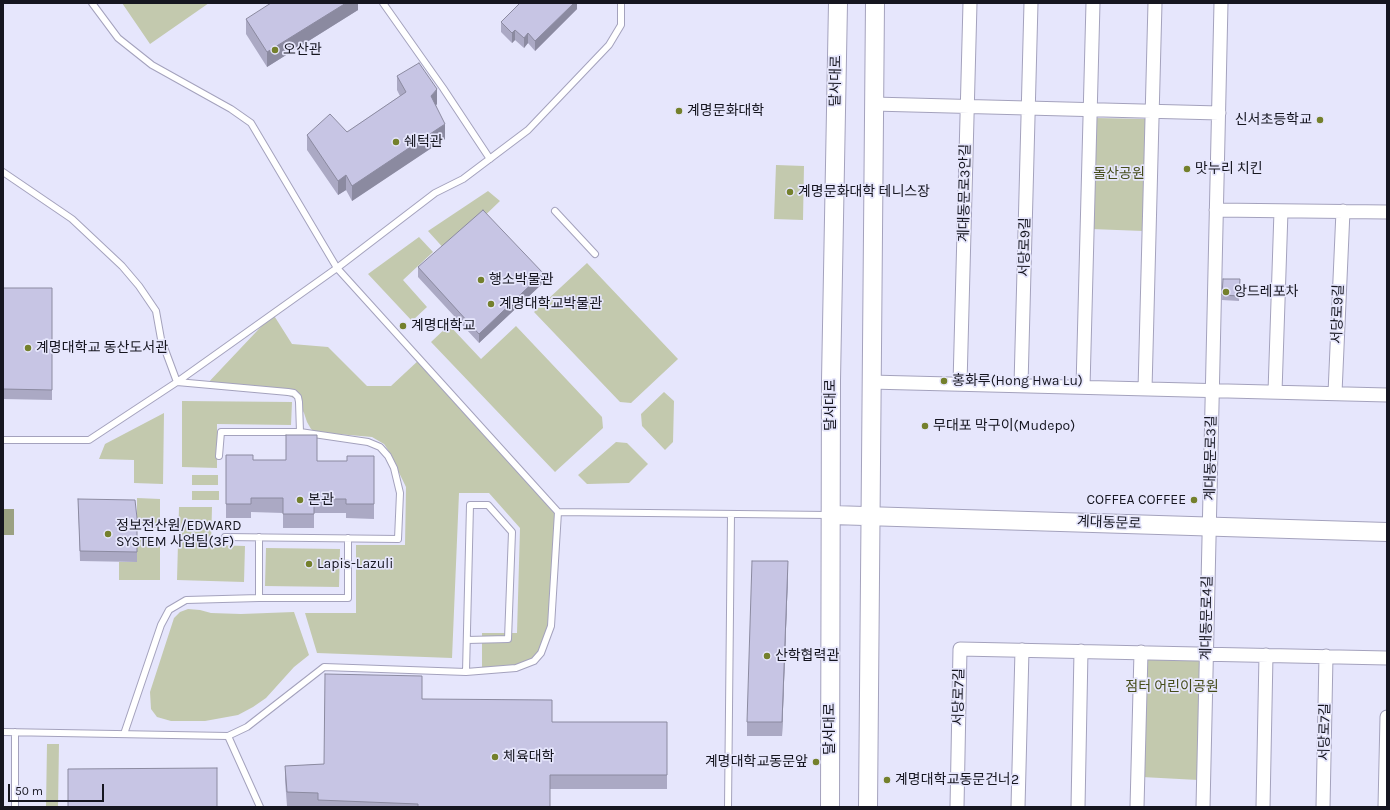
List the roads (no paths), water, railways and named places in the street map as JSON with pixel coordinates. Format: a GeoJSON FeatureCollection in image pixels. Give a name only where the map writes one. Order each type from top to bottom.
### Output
{"type":"FeatureCollection","features":[{"type":"Feature","properties":{"kind":"main road","name":"달서대로"},"geometry":{"type":"LineString","coordinates":[[830,807],[832,515],[831,380],[838,3]]}},
{"type":"Feature","properties":{"kind":"main road"},"geometry":{"type":"LineString","coordinates":[[868,807],[870,382],[875,3]]}},
{"type":"Feature","properties":{"kind":"main road","name":"계대동문로"},"geometry":{"type":"LineString","coordinates":[[832,515],[1387,532]]}},
{"type":"Feature","properties":{"kind":"street","name":"계대동문로3안길"},"geometry":{"type":"LineString","coordinates":[[960,384],[970,3]]}},
{"type":"Feature","properties":{"kind":"street"},"geometry":{"type":"LineString","coordinates":[[1029,108],[1031,3]]}},
{"type":"Feature","properties":{"kind":"street"},"geometry":{"type":"LineString","coordinates":[[1083,387],[1093,3]]}},
{"type":"Feature","properties":{"kind":"street"},"geometry":{"type":"LineString","coordinates":[[1145,389],[1155,3]]}},
{"type":"Feature","properties":{"kind":"street","name":"계대동문로3길"},"geometry":{"type":"LineString","coordinates":[[1209,526],[1221,3]]}},
{"type":"Feature","properties":{"kind":"street"},"geometry":{"type":"LineString","coordinates":[[873,104],[1219,113]]}},
{"type":"Feature","properties":{"kind":"street","name":"서당로9길"},"geometry":{"type":"LineString","coordinates":[[1021,385],[1029,108]]}},
{"type":"Feature","properties":{"kind":"street"},"geometry":{"type":"LineString","coordinates":[[1216,210],[1387,212]]}},
{"type":"Feature","properties":{"kind":"street"},"geometry":{"type":"LineString","coordinates":[[1274,392],[1281,211]]}},
{"type":"Feature","properties":{"kind":"street","name":"서당로9길"},"geometry":{"type":"LineString","coordinates":[[1335,393],[1342,211]]}},
{"type":"Feature","properties":{"kind":"street"},"geometry":{"type":"LineString","coordinates":[[870,382],[1387,395]]}},
{"type":"Feature","properties":{"kind":"street","name":"계대동문로4길"},"geometry":{"type":"LineString","coordinates":[[1203,807],[1209,526]]}},
{"type":"Feature","properties":{"kind":"street","name":"서당로7길"},"geometry":{"type":"LineString","coordinates":[[957,807],[960,649],[1387,658]]}},
{"type":"Feature","properties":{"kind":"street"},"geometry":{"type":"LineString","coordinates":[[1018,807],[1022,650]]}},
{"type":"Feature","properties":{"kind":"street"},"geometry":{"type":"LineString","coordinates":[[1078,807],[1081,651]]}},
{"type":"Feature","properties":{"kind":"street"},"geometry":{"type":"LineString","coordinates":[[1137,807],[1141,652]]}},
{"type":"Feature","properties":{"kind":"street"},"geometry":{"type":"LineString","coordinates":[[1263,807],[1266,655]]}},
{"type":"Feature","properties":{"kind":"street","name":"서당로7길"},"geometry":{"type":"LineString","coordinates":[[1323,807],[1326,656]]}},
{"type":"Feature","properties":{"kind":"street"},"geometry":{"type":"LineString","coordinates":[[1385,807],[1387,717]]}},
{"type":"Feature","properties":{"kind":"lane"},"geometry":{"type":"LineString","coordinates":[[3,732],[228,736],[247,727],[324,668],[466,672],[516,668],[534,661],[541,653],[551,626],[558,512],[337,268],[251,123],[231,109],[152,64],[118,38],[92,3]]}},
{"type":"Feature","properties":{"kind":"lane"},"geometry":{"type":"LineString","coordinates":[[383,3],[443,88],[490,159]]}},
{"type":"Feature","properties":{"kind":"lane"},"geometry":{"type":"LineString","coordinates":[[3,440],[89,440],[177,382],[337,268],[435,193],[464,179],[528,130],[609,45],[621,25],[621,3]]}},
{"type":"Feature","properties":{"kind":"lane"},"geometry":{"type":"LineString","coordinates":[[3,172],[72,219],[122,266],[139,286],[156,311],[161,339],[177,382]]}},
{"type":"Feature","properties":{"kind":"lane"},"geometry":{"type":"LineString","coordinates":[[555,211],[595,254]]}},
{"type":"Feature","properties":{"kind":"lane"},"geometry":{"type":"LineString","coordinates":[[177,382],[294,393],[298,397],[299,402],[300,432]]}},
{"type":"Feature","properties":{"kind":"lane"},"geometry":{"type":"LineString","coordinates":[[219,456],[221,432],[300,432],[368,442],[380,447],[388,456],[394,468],[400,493],[398,539],[225,537]]}},
{"type":"Feature","properties":{"kind":"lane"},"geometry":{"type":"LineString","coordinates":[[466,672],[470,505],[488,505],[512,532],[508,639],[467,640]]}},
{"type":"Feature","properties":{"kind":"lane"},"geometry":{"type":"LineString","coordinates":[[558,512],[832,515]]}},
{"type":"Feature","properties":{"kind":"lane"},"geometry":{"type":"LineString","coordinates":[[728,807],[731,514]]}},
{"type":"Feature","properties":{"kind":"lane"},"geometry":{"type":"LineString","coordinates":[[259,537],[259,598]]}},
{"type":"Feature","properties":{"kind":"lane"},"geometry":{"type":"LineString","coordinates":[[124,734],[161,625],[170,610],[186,600],[348,598],[348,538]]}},
{"type":"Feature","properties":{"kind":"lane"},"geometry":{"type":"LineString","coordinates":[[15,732],[15,807]]}},
{"type":"Feature","properties":{"kind":"lane"},"geometry":{"type":"LineString","coordinates":[[228,736],[260,807]]}},
{"type":"Feature","properties":{"kind":"place","name":"오산관"},"geometry":{"type":"Point","coordinates":[275,50]}},
{"type":"Feature","properties":{"kind":"place","name":"계명문화대학"},"geometry":{"type":"Point","coordinates":[679,111]}},
{"type":"Feature","properties":{"kind":"place","name":"신서초등학교"},"geometry":{"type":"Point","coordinates":[1320,120]}},
{"type":"Feature","properties":{"kind":"place","name":"쉐턱관"},"geometry":{"type":"Point","coordinates":[396,142]}},
{"type":"Feature","properties":{"kind":"place","name":"맛누리 치킨"},"geometry":{"type":"Point","coordinates":[1187,169]}},
{"type":"Feature","properties":{"kind":"place","name":"계명문화대학 테니스장"},"geometry":{"type":"Point","coordinates":[790,192]}},
{"type":"Feature","properties":{"kind":"place","name":"행소박물관"},"geometry":{"type":"Point","coordinates":[481,280]}},
{"type":"Feature","properties":{"kind":"place","name":"앙드레포차"},"geometry":{"type":"Point","coordinates":[1226,292]}},
{"type":"Feature","properties":{"kind":"place","name":"계명대학교박물관"},"geometry":{"type":"Point","coordinates":[491,304]}},
{"type":"Feature","properties":{"kind":"place","name":"계명대학교"},"geometry":{"type":"Point","coordinates":[403,326]}},
{"type":"Feature","properties":{"kind":"place","name":"계명대학교 동산도서관"},"geometry":{"type":"Point","coordinates":[28,348]}},
{"type":"Feature","properties":{"kind":"place","name":"홍화루(Hong Hwa Lu)"},"geometry":{"type":"Point","coordinates":[944,381]}},
{"type":"Feature","properties":{"kind":"place","name":"무대포 막구이(Mudepo)"},"geometry":{"type":"Point","coordinates":[925,426]}},
{"type":"Feature","properties":{"kind":"place","name":"본관"},"geometry":{"type":"Point","coordinates":[300,500]}},
{"type":"Feature","properties":{"kind":"place","name":"COFFEA COFFEE"},"geometry":{"type":"Point","coordinates":[1194,500]}},
{"type":"Feature","properties":{"kind":"place","name":"정보전산원/EDWARD SYSTEM 사업팀(3F)"},"geometry":{"type":"Point","coordinates":[108,534]}},
{"type":"Feature","properties":{"kind":"place","name":"Lapis-Lazuli"},"geometry":{"type":"Point","coordinates":[309,564]}},
{"type":"Feature","properties":{"kind":"place","name":"산학협력관"},"geometry":{"type":"Point","coordinates":[767,656]}},
{"type":"Feature","properties":{"kind":"place","name":"체육대학"},"geometry":{"type":"Point","coordinates":[495,757]}},
{"type":"Feature","properties":{"kind":"place","name":"계명대학교동문앞"},"geometry":{"type":"Point","coordinates":[816,762]}},
{"type":"Feature","properties":{"kind":"place","name":"계명대학교동문건너2"},"geometry":{"type":"Point","coordinates":[887,780]}},
{"type":"Feature","properties":{"kind":"park label","name":"돌산공원"},"geometry":{"type":"Point","coordinates":[1119,174]}},
{"type":"Feature","properties":{"kind":"park label","name":"점터 어린이공원"},"geometry":{"type":"Point","coordinates":[1172,687]}}]}
